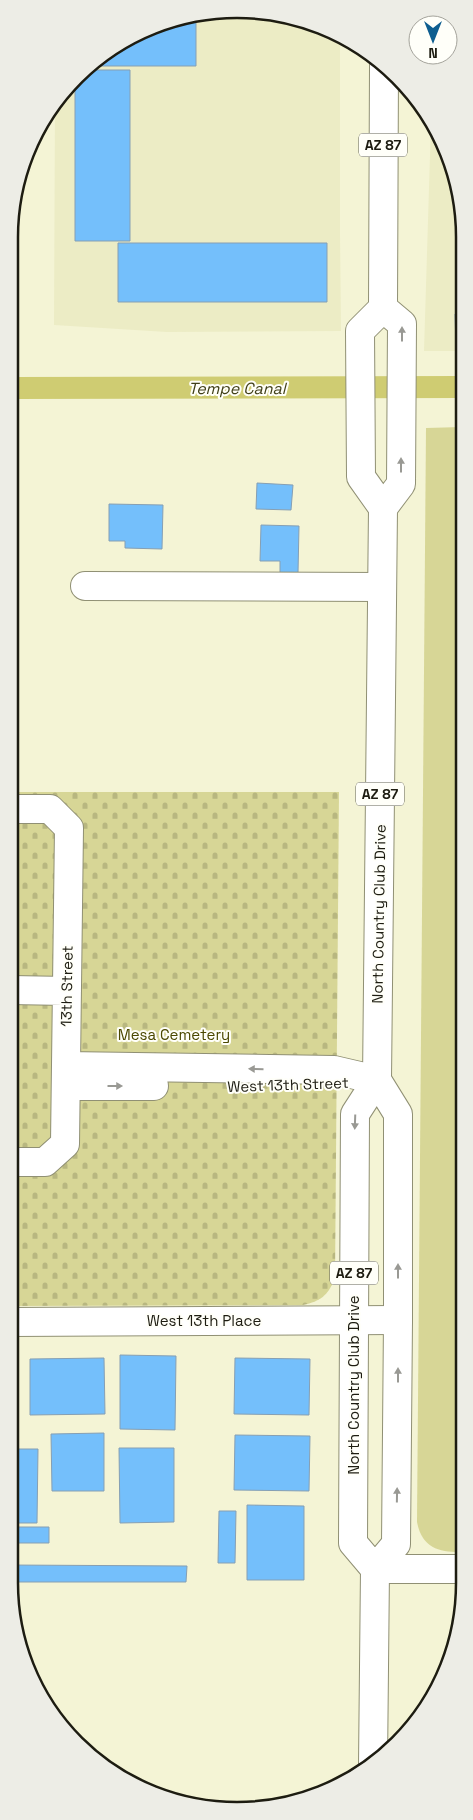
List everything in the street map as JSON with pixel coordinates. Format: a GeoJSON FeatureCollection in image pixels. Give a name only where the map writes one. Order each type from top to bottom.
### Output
{"type":"FeatureCollection","features":[{"type":"Feature","properties":{"kind":"main road","name":"AZ 87"},"geometry":{"type":"LineString","coordinates":[[383,308],[384,75]]}},
{"type":"Feature","properties":{"kind":"main road"},"geometry":{"type":"LineString","coordinates":[[383,308],[402,324],[402,369],[401,484],[383,508],[361,477],[360,331],[383,308]]}},
{"type":"Feature","properties":{"kind":"main road","name":"North Country Club Drive"},"geometry":{"type":"LineString","coordinates":[[375,1569],[353,1543],[355,1114],[377,1080],[383,508]]}},
{"type":"Feature","properties":{"kind":"main road"},"geometry":{"type":"LineString","coordinates":[[85,586],[382,587]]}},
{"type":"Feature","properties":{"kind":"main road","name":"13th Street"},"geometry":{"type":"LineString","coordinates":[[18,809],[50,809],[70,828],[65,1144],[45,1162],[18,1162]]}},
{"type":"Feature","properties":{"kind":"main road"},"geometry":{"type":"LineString","coordinates":[[18,990],[67,991]]}},
{"type":"Feature","properties":{"kind":"main road","name":"West 13th Street"},"geometry":{"type":"LineString","coordinates":[[66,1076],[305,1087],[377,1080]]}},
{"type":"Feature","properties":{"kind":"main road","name":"AZ 87"},"geometry":{"type":"LineString","coordinates":[[375,1569],[396,1544],[398,1320],[398,1114],[377,1080]]}},
{"type":"Feature","properties":{"kind":"main road","name":"West 13th Place"},"geometry":{"type":"LineString","coordinates":[[18,1322],[398,1320]]}},
{"type":"Feature","properties":{"kind":"main road"},"geometry":{"type":"LineString","coordinates":[[373,1754],[375,1569],[456,1569]]}},
{"type":"Feature","properties":{"kind":"shaded area"},"geometry":{"type":"Polygon","coordinates":[[[208,19],[265,19],[307,29],[340,44],[341,331],[167,332],[54,325],[55,114],[72,92],[92,72],[115,54],[153,34],[180,25],[208,19]]]}},
{"type":"Feature","properties":{"kind":"shaded area"},"geometry":{"type":"Polygon","coordinates":[[[431,136],[444,166],[454,208],[456,236],[456,351],[424,351],[431,136]]]}},
{"type":"Feature","properties":{"kind":"green space"},"geometry":{"type":"Polygon","coordinates":[[[456,427],[456,1552],[444,1551],[432,1546],[423,1537],[417,1522],[426,428],[456,427]]]}},
{"type":"Feature","properties":{"kind":"green space","name":"Mesa Cemetery"},"geometry":{"type":"Polygon","coordinates":[[[18,792],[339,792],[335,1279],[323,1297],[303,1305],[18,1306],[18,792]]]}},
{"type":"Feature","properties":{"kind":"building"},"geometry":{"type":"Polygon","coordinates":[[[196,22],[196,66],[99,66],[115,54],[153,34],[196,22]]]}},
{"type":"Feature","properties":{"kind":"building"},"geometry":{"type":"Polygon","coordinates":[[[94,70],[130,70],[130,241],[75,241],[75,89],[94,70]]]}},
{"type":"Feature","properties":{"kind":"building"},"geometry":{"type":"Polygon","coordinates":[[[118,243],[327,243],[327,302],[118,302],[118,243]]]}},
{"type":"Feature","properties":{"kind":"building"},"geometry":{"type":"Polygon","coordinates":[[[455,314],[456,314],[456,346],[455,314]]]}},
{"type":"Feature","properties":{"kind":"building"},"geometry":{"type":"Polygon","coordinates":[[[257,483],[293,485],[291,510],[256,509],[257,483]]]}},
{"type":"Feature","properties":{"kind":"building"},"geometry":{"type":"Polygon","coordinates":[[[109,504],[163,505],[162,549],[125,548],[125,541],[109,541],[109,504]]]}},
{"type":"Feature","properties":{"kind":"building"},"geometry":{"type":"Polygon","coordinates":[[[261,525],[299,526],[298,573],[280,573],[280,561],[260,561],[261,525]]]}},
{"type":"Feature","properties":{"kind":"building"},"geometry":{"type":"Polygon","coordinates":[[[120,1355],[176,1356],[175,1430],[120,1429],[120,1355]]]}},
{"type":"Feature","properties":{"kind":"building"},"geometry":{"type":"Polygon","coordinates":[[[104,1358],[105,1414],[30,1415],[30,1359],[104,1358]]]}},
{"type":"Feature","properties":{"kind":"building"},"geometry":{"type":"Polygon","coordinates":[[[235,1358],[310,1359],[309,1415],[234,1414],[235,1358]]]}},
{"type":"Feature","properties":{"kind":"building"},"geometry":{"type":"Polygon","coordinates":[[[104,1433],[104,1491],[52,1491],[51,1434],[104,1433]]]}},
{"type":"Feature","properties":{"kind":"building"},"geometry":{"type":"Polygon","coordinates":[[[235,1435],[310,1436],[309,1491],[234,1490],[235,1435]]]}},
{"type":"Feature","properties":{"kind":"building"},"geometry":{"type":"Polygon","coordinates":[[[119,1448],[174,1448],[174,1522],[120,1523],[119,1448]]]}},
{"type":"Feature","properties":{"kind":"building"},"geometry":{"type":"Polygon","coordinates":[[[18,1449],[38,1449],[37,1523],[18,1523],[18,1449]]]}},
{"type":"Feature","properties":{"kind":"building"},"geometry":{"type":"Polygon","coordinates":[[[247,1505],[304,1506],[304,1580],[247,1580],[247,1505]]]}},
{"type":"Feature","properties":{"kind":"building"},"geometry":{"type":"Polygon","coordinates":[[[219,1511],[236,1511],[235,1563],[218,1563],[219,1511]]]}},
{"type":"Feature","properties":{"kind":"building"},"geometry":{"type":"Polygon","coordinates":[[[18,1527],[49,1527],[49,1543],[18,1543],[18,1527]]]}},
{"type":"Feature","properties":{"kind":"building"},"geometry":{"type":"Polygon","coordinates":[[[18,1565],[187,1566],[186,1582],[18,1582],[18,1565]]]}},
{"type":"Feature","properties":{"kind":"waterway","name":"Tempe Canal"},"geometry":{"type":"LineString","coordinates":[[18,388],[456,387]]}}]}
